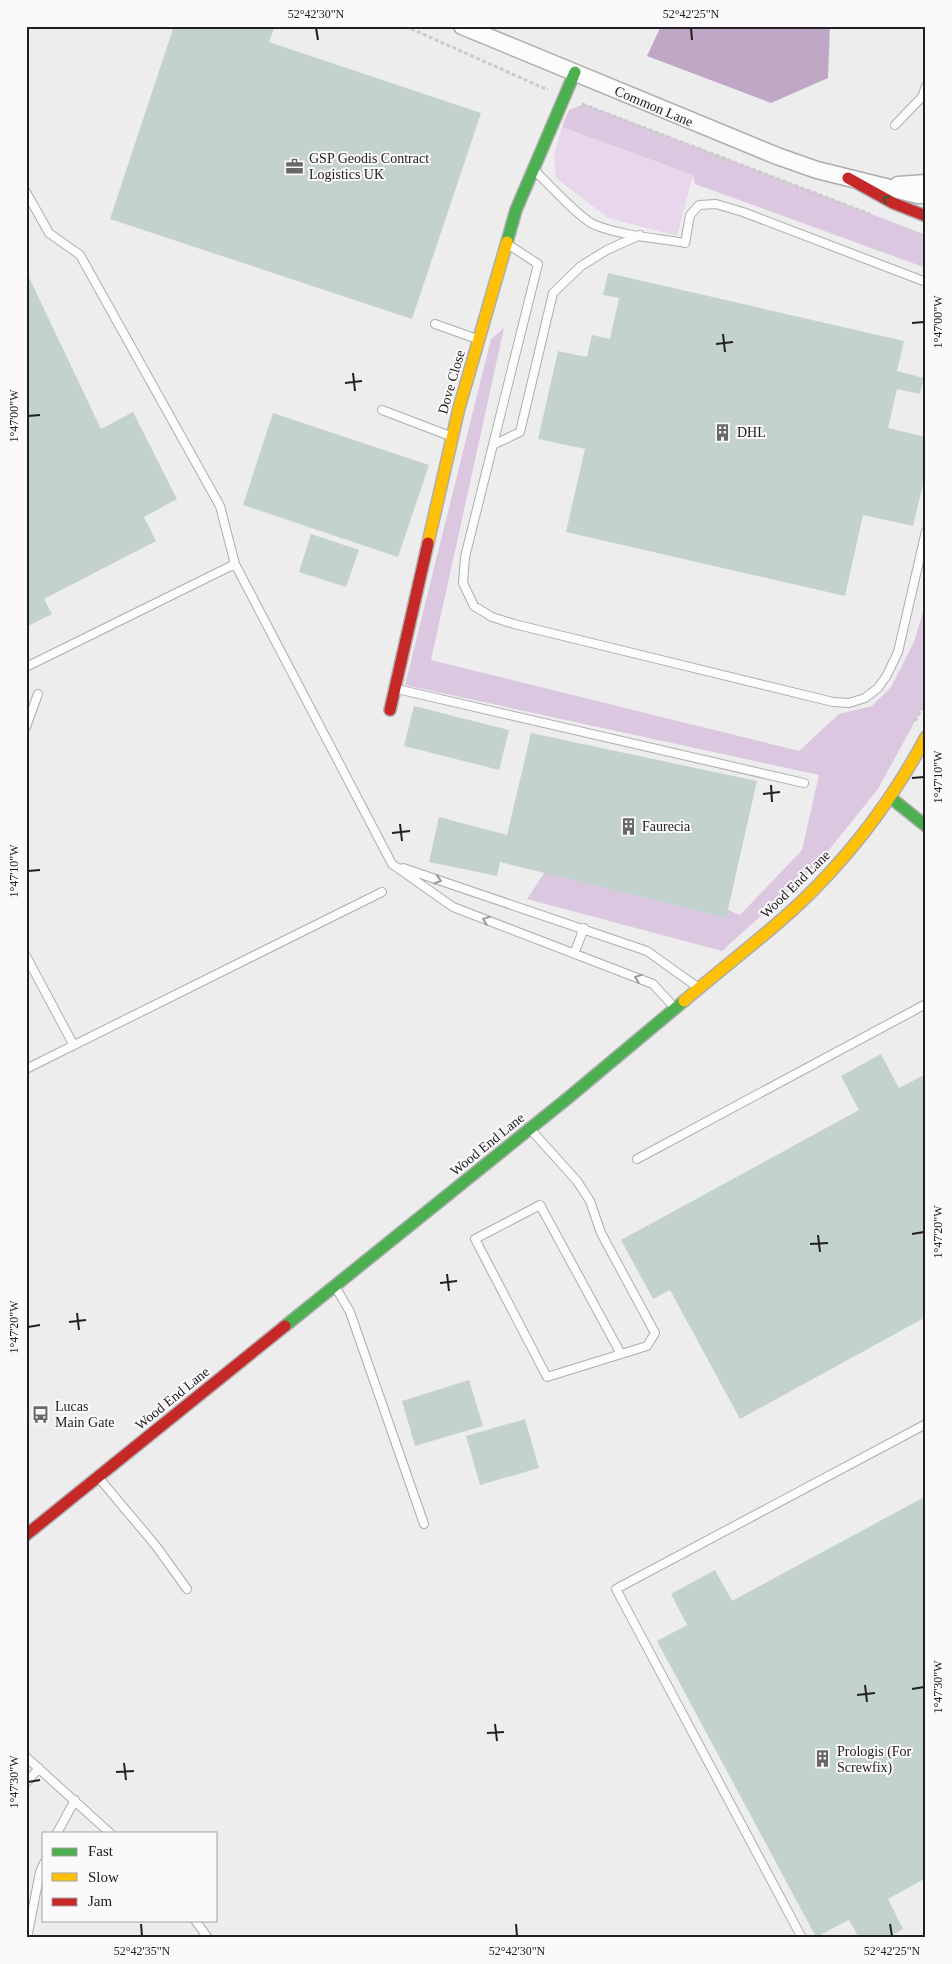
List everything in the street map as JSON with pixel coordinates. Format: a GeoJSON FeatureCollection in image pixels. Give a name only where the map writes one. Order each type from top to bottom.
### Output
{"type":"FeatureCollection","features":[{"type":"Feature","properties":{"kind":"street","name":"Common Lane"},"geometry":{"type":"LineString","coordinates":[[462,26],[768,153],[817,170],[888,186],[904,192],[926,195]]}},
{"type":"Feature","properties":{"kind":"street","name":"Dove Close"},"geometry":{"type":"LineString","coordinates":[[390,710],[452,437],[478,340],[516,210],[575,72]]}},
{"type":"Feature","properties":{"kind":"street","name":"Common Lane"},"geometry":{"type":"LineString","coordinates":[[848,178],[893,203],[926,216]]}},
{"type":"Feature","properties":{"kind":"street"},"geometry":{"type":"LineString","coordinates":[[888,186],[926,183]]}},
{"type":"Feature","properties":{"kind":"street","name":"Wood End Lane"},"geometry":{"type":"LineString","coordinates":[[26,1535],[530,1129],[749,948],[816,887],[858,841],[891,798],[926,737]]}},
{"type":"Feature","properties":{"kind":"street"},"geometry":{"type":"LineString","coordinates":[[891,798],[926,826]]}},
{"type":"Feature","properties":{"kind":"lane"},"geometry":{"type":"LineString","coordinates":[[895,125],[922,97],[926,86]]}},
{"type":"Feature","properties":{"kind":"lane"},"geometry":{"type":"LineString","coordinates":[[534,169],[561,197],[593,224],[685,243],[690,215],[699,205],[716,204],[744,212],[926,282]]}},
{"type":"Feature","properties":{"kind":"lane"},"geometry":{"type":"LineString","coordinates":[[26,192],[49,233],[80,256],[220,506],[235,564],[392,864],[453,907],[653,984],[675,1008]]}},
{"type":"Feature","properties":{"kind":"lane"},"geometry":{"type":"LineString","coordinates":[[493,445],[520,432],[553,293],[581,266],[607,250],[640,235]]}},
{"type":"Feature","properties":{"kind":"lane"},"geometry":{"type":"LineString","coordinates":[[507,244],[538,264],[465,557],[463,582],[474,606],[492,617],[514,624],[833,702],[849,703],[865,698],[878,688],[887,675],[898,652],[926,531]]}},
{"type":"Feature","properties":{"kind":"lane"},"geometry":{"type":"LineString","coordinates":[[434,324],[478,340]]}},
{"type":"Feature","properties":{"kind":"lane"},"geometry":{"type":"LineString","coordinates":[[382,410],[452,437]]}},
{"type":"Feature","properties":{"kind":"lane"},"geometry":{"type":"LineString","coordinates":[[26,666],[235,564]]}},
{"type":"Feature","properties":{"kind":"lane"},"geometry":{"type":"LineString","coordinates":[[395,689],[804,783]]}},
{"type":"Feature","properties":{"kind":"lane"},"geometry":{"type":"LineString","coordinates":[[26,727],[38,694]]}},
{"type":"Feature","properties":{"kind":"lane"},"geometry":{"type":"LineString","coordinates":[[392,864],[647,951],[700,988]]}},
{"type":"Feature","properties":{"kind":"lane"},"geometry":{"type":"LineString","coordinates":[[26,1069],[382,892]]}},
{"type":"Feature","properties":{"kind":"lane"},"geometry":{"type":"LineString","coordinates":[[574,954],[584,928]]}},
{"type":"Feature","properties":{"kind":"lane"},"geometry":{"type":"LineString","coordinates":[[26,956],[73,1044]]}},
{"type":"Feature","properties":{"kind":"lane"},"geometry":{"type":"LineString","coordinates":[[637,1159],[926,1004]]}},
{"type":"Feature","properties":{"kind":"lane"},"geometry":{"type":"LineString","coordinates":[[530,1129],[577,1181],[590,1201],[601,1233],[655,1333],[647,1346],[547,1377],[475,1239],[540,1205],[621,1354]]}},
{"type":"Feature","properties":{"kind":"lane"},"geometry":{"type":"LineString","coordinates":[[335,1286],[350,1312],[424,1524]]}},
{"type":"Feature","properties":{"kind":"lane"},"geometry":{"type":"LineString","coordinates":[[802,1938],[616,1589],[926,1424]]}},
{"type":"Feature","properties":{"kind":"lane"},"geometry":{"type":"LineString","coordinates":[[98,1476],[156,1546],[187,1589]]}},
{"type":"Feature","properties":{"kind":"lane"},"geometry":{"type":"LineString","coordinates":[[26,1756],[109,1832]]}},
{"type":"Feature","properties":{"kind":"lane"},"geometry":{"type":"LineString","coordinates":[[26,1783],[39,1768]]}},
{"type":"Feature","properties":{"kind":"lane"},"geometry":{"type":"LineString","coordinates":[[58,1832],[75,1800]]}},
{"type":"Feature","properties":{"kind":"lane"},"geometry":{"type":"LineString","coordinates":[[26,1938],[42,1868]]}},
{"type":"Feature","properties":{"kind":"lane"},"geometry":{"type":"LineString","coordinates":[[196,1922],[208,1938]]}},
{"type":"Feature","properties":{"kind":"lane"},"geometry":{"type":"LineString","coordinates":[[197,1938],[202,1930]]}},
{"type":"Feature","properties":{"kind":"path"},"geometry":{"type":"LineString","coordinates":[[405,26],[565,97],[870,214]]}},
{"type":"Feature","properties":{"kind":"shaded area"},"geometry":{"type":"Polygon","coordinates":[[[661,26],[830,26],[828,78],[771,103],[647,56],[661,26]]]}},
{"type":"Feature","properties":{"kind":"shaded area"},"geometry":{"type":"Polygon","coordinates":[[[584,104],[926,235],[926,268],[695,184],[693,175],[562,127],[569,110],[584,104]]]}},
{"type":"Feature","properties":{"kind":"shaded area"},"geometry":{"type":"Polygon","coordinates":[[[562,127],[693,175],[677,236],[608,218],[556,178],[554,155],[562,127]]]}},
{"type":"Feature","properties":{"kind":"shaded area"},"geometry":{"type":"Polygon","coordinates":[[[504,328],[431,660],[799,751],[839,714],[872,706],[891,687],[914,642],[926,602],[926,701],[878,789],[816,866],[722,951],[527,899],[545,872],[726,918],[728,910],[740,915],[802,850],[819,775],[405,685],[491,339],[504,328]]]}},
{"type":"Feature","properties":{"kind":"building","name":"GSP Geodis Contract Logistics UK"},"geometry":{"type":"Polygon","coordinates":[[[174,26],[215,26],[223,29],[224,26],[275,26],[269,42],[481,113],[412,319],[110,219],[174,26]]]}},
{"type":"Feature","properties":{"kind":"building"},"geometry":{"type":"Polygon","coordinates":[[[26,271],[101,429],[133,412],[177,499],[144,517],[156,541],[44,599],[52,614],[26,627],[26,271]]]}},
{"type":"Feature","properties":{"kind":"building","name":"DHL"},"geometry":{"type":"Polygon","coordinates":[[[608,273],[904,341],[897,371],[924,378],[920,394],[897,389],[888,428],[926,437],[926,472],[913,526],[863,515],[845,596],[566,532],[585,449],[538,439],[558,351],[587,357],[592,335],[610,339],[619,298],[603,295],[608,273]]]}},
{"type":"Feature","properties":{"kind":"building"},"geometry":{"type":"Polygon","coordinates":[[[273,413],[429,465],[398,557],[243,505],[273,413]]]}},
{"type":"Feature","properties":{"kind":"building"},"geometry":{"type":"Polygon","coordinates":[[[311,534],[359,550],[346,587],[299,572],[311,534]]]}},
{"type":"Feature","properties":{"kind":"building"},"geometry":{"type":"Polygon","coordinates":[[[414,706],[509,730],[499,770],[404,746],[414,706]]]}},
{"type":"Feature","properties":{"kind":"building","name":"Faurecia"},"geometry":{"type":"Polygon","coordinates":[[[531,733],[757,781],[726,918],[500,862],[497,876],[429,862],[439,817],[507,835],[531,733]]]}},
{"type":"Feature","properties":{"kind":"building"},"geometry":{"type":"Polygon","coordinates":[[[881,1054],[899,1088],[926,1074],[926,1317],[740,1419],[670,1290],[653,1299],[621,1240],[859,1110],[841,1076],[881,1054]]]}},
{"type":"Feature","properties":{"kind":"building"},"geometry":{"type":"Polygon","coordinates":[[[469,1380],[483,1426],[415,1446],[402,1401],[469,1380]]]}},
{"type":"Feature","properties":{"kind":"building"},"geometry":{"type":"Polygon","coordinates":[[[525,1419],[539,1468],[480,1485],[466,1436],[525,1419]]]}},
{"type":"Feature","properties":{"kind":"building","name":"Prologis (For Screwfix)"},"geometry":{"type":"Polygon","coordinates":[[[926,1496],[926,1878],[888,1899],[903,1929],[887,1938],[859,1938],[849,1920],[816,1937],[657,1641],[687,1625],[671,1594],[715,1570],[732,1601],[926,1496]]]}},
{"type":"Feature","properties":{"kind":"traffic: fast"},"geometry":{"type":"LineString","coordinates":[[507,242],[516,210],[575,72]]}},
{"type":"Feature","properties":{"kind":"traffic: fast"},"geometry":{"type":"LineString","coordinates":[[891,798],[926,826]]}},
{"type":"Feature","properties":{"kind":"traffic: fast"},"geometry":{"type":"LineString","coordinates":[[285,1326],[568,1098],[684,1001]]}},
{"type":"Feature","properties":{"kind":"traffic: slow"},"geometry":{"type":"LineString","coordinates":[[428,543],[459,408],[507,242]]}},
{"type":"Feature","properties":{"kind":"traffic: slow"},"geometry":{"type":"LineString","coordinates":[[684,1001],[797,906],[834,868],[884,805],[926,737]]}},
{"type":"Feature","properties":{"kind":"traffic: jam"},"geometry":{"type":"LineString","coordinates":[[848,178],[893,203],[926,216]]}},
{"type":"Feature","properties":{"kind":"traffic: jam"},"geometry":{"type":"LineString","coordinates":[[390,710],[428,543]]}},
{"type":"Feature","properties":{"kind":"traffic: jam"},"geometry":{"type":"LineString","coordinates":[[26,1535],[285,1326]]}},
{"type":"Feature","properties":{"kind":"place","name":"GSP Geodis Contract Logistics UK"},"geometry":{"type":"Point","coordinates":[295,166]}},
{"type":"Feature","properties":{"kind":"place","name":"DHL"},"geometry":{"type":"Point","coordinates":[723,432]}},
{"type":"Feature","properties":{"kind":"place","name":"Faurecia"},"geometry":{"type":"Point","coordinates":[628,826]}},
{"type":"Feature","properties":{"kind":"place","name":"Lucas Main Gate"},"geometry":{"type":"Point","coordinates":[41,1414]}},
{"type":"Feature","properties":{"kind":"place","name":"Prologis (For Screwfix)"},"geometry":{"type":"Point","coordinates":[823,1759]}}]}
